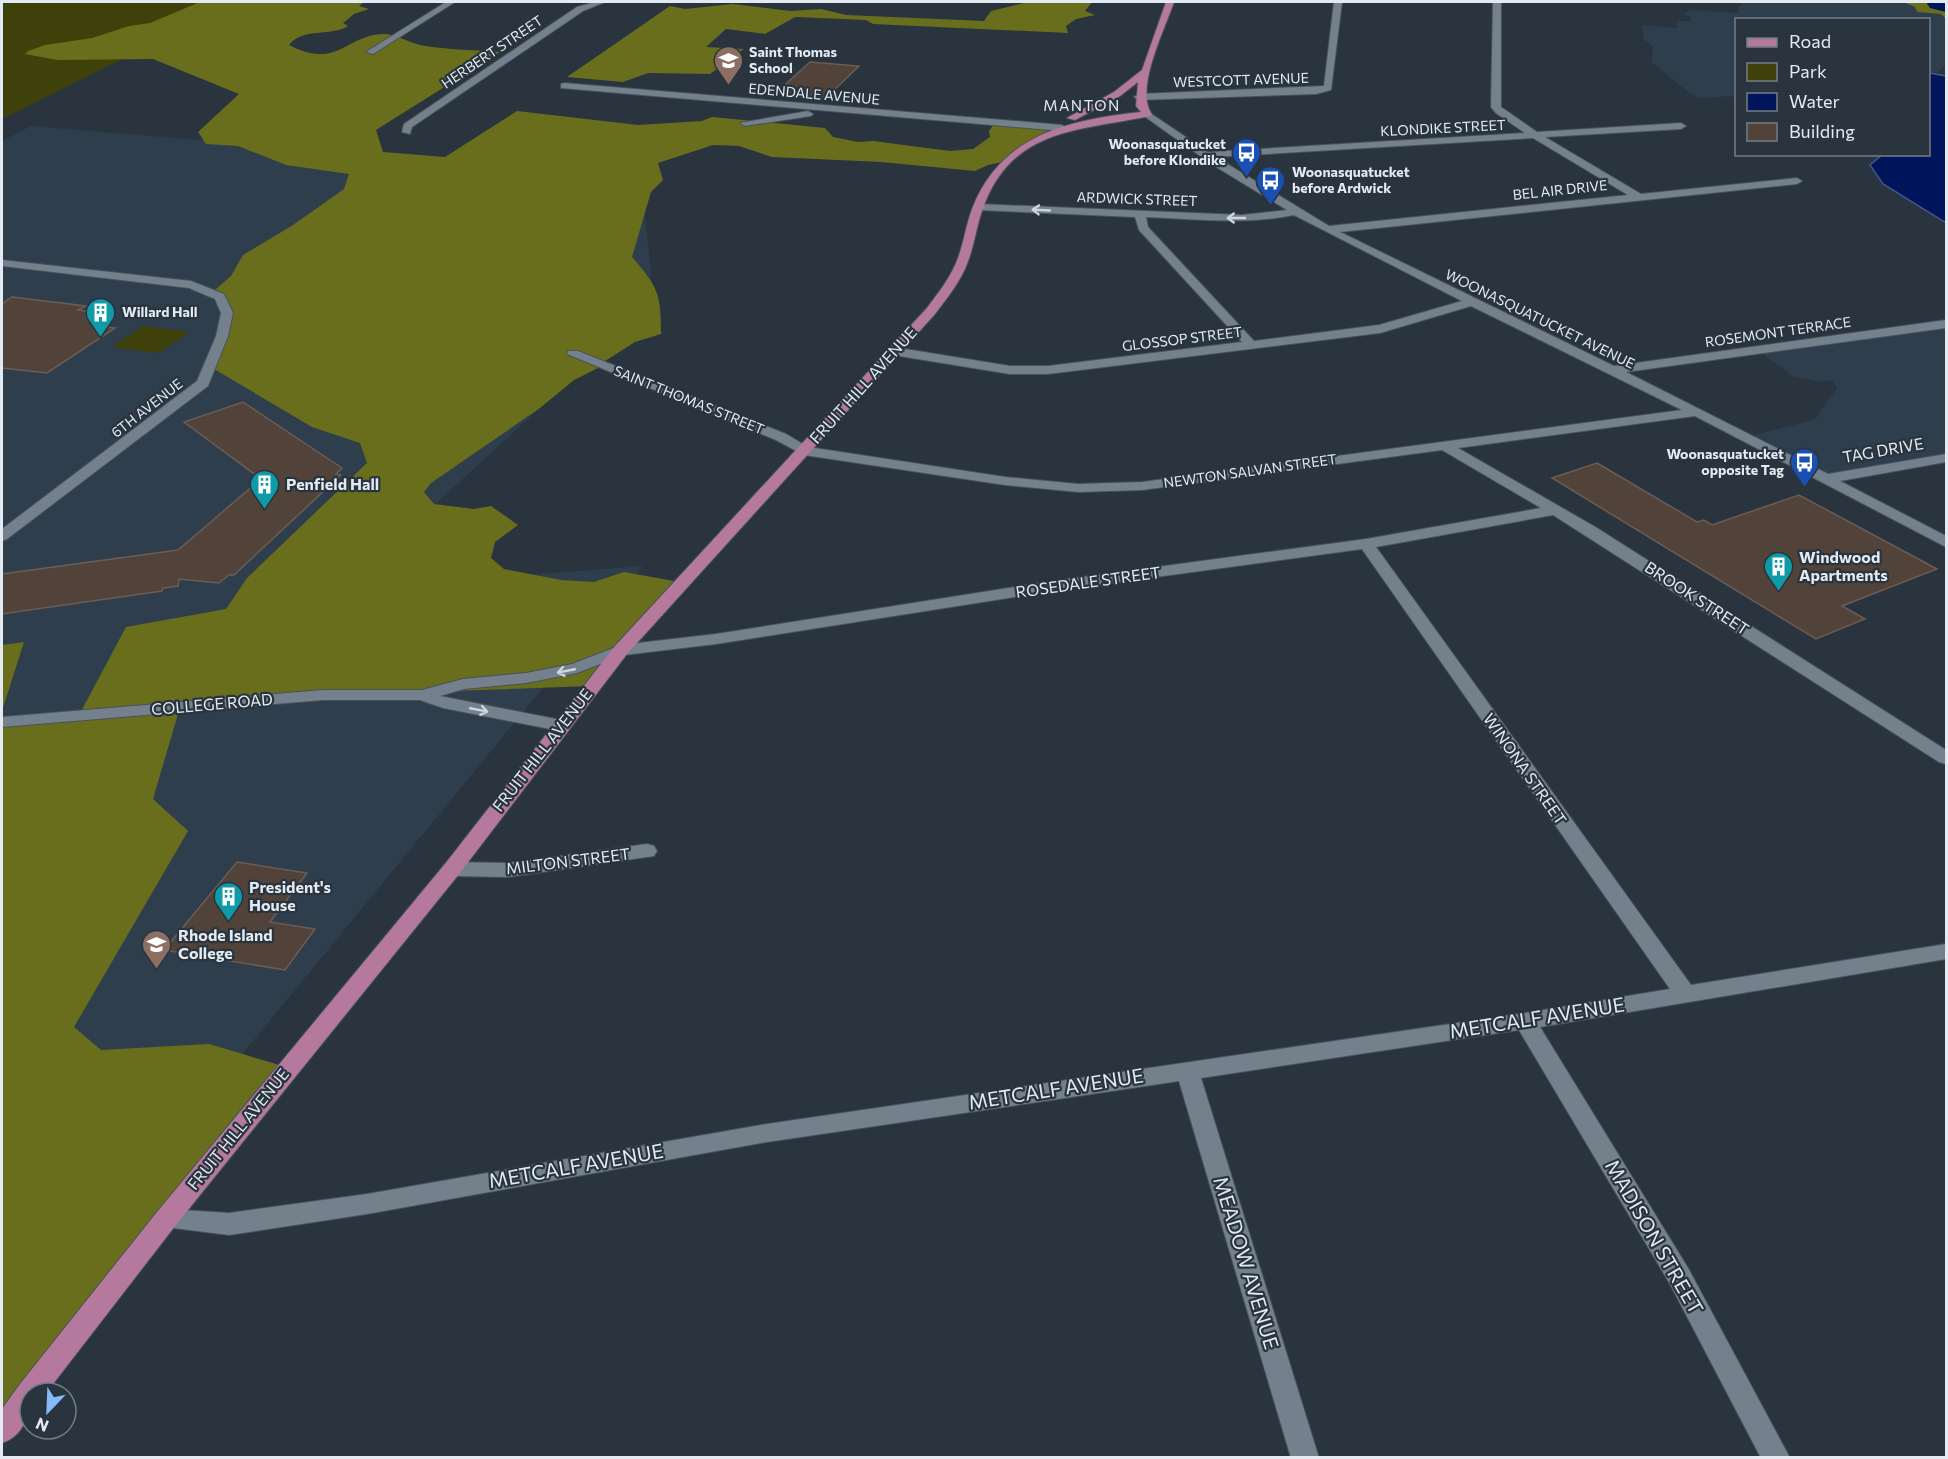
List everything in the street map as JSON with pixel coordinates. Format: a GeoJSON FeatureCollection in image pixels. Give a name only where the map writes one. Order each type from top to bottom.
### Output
{"type":"FeatureCollection","features":[{"type":"Feature","properties":{"kind":"main road"},"geometry":{"type":"LineString","coordinates":[[1147,114],[1140,98],[1146,72],[1170,2]]}},
{"type":"Feature","properties":{"kind":"main road","name":"FRUIT HILL AVENUE"},"geometry":{"type":"LineString","coordinates":[[1062,128],[1068,121],[1117,94],[1146,72]]}},
{"type":"Feature","properties":{"kind":"main road","name":"FRUIT HILL AVENUE"},"geometry":{"type":"LineString","coordinates":[[39,1381],[166,1219],[452,869],[560,725],[621,650],[931,311],[960,266],[978,207],[993,176],[1006,160],[1015,152],[1062,128],[1096,120],[1147,114]]}},
{"type":"Feature","properties":{"kind":"main road","name":"FRUIT HILL AVENUE"},"geometry":{"type":"LineString","coordinates":[[2,1430],[18,1409]]}},
{"type":"Feature","properties":{"kind":"street"},"geometry":{"type":"LineString","coordinates":[[370,52],[451,2]]}},
{"type":"Feature","properties":{"kind":"street","name":"HERBERT STREET"},"geometry":{"type":"LineString","coordinates":[[407,132],[407,126],[560,22],[580,9],[601,2]]}},
{"type":"Feature","properties":{"kind":"street","name":"WESTCOTT AVENUE"},"geometry":{"type":"LineString","coordinates":[[1140,98],[1316,91],[1328,88],[1338,2]]}},
{"type":"Feature","properties":{"kind":"street"},"geometry":{"type":"LineString","coordinates":[[1497,2],[1496,107],[1536,136],[1638,197]]}},
{"type":"Feature","properties":{"kind":"street","name":"EDENDALE AVENUE"},"geometry":{"type":"LineString","coordinates":[[564,86],[1062,128]]}},
{"type":"Feature","properties":{"kind":"street"},"geometry":{"type":"LineString","coordinates":[[745,123],[833,109]]}},
{"type":"Feature","properties":{"kind":"street","name":"WOONASQUATUCKET AVENUE"},"geometry":{"type":"LineString","coordinates":[[1147,114],[1294,212],[1327,230],[1613,370],[1947,542]]}},
{"type":"Feature","properties":{"kind":"street","name":"KLONDIKE STREET"},"geometry":{"type":"LineString","coordinates":[[1206,155],[1681,126]]}},
{"type":"Feature","properties":{"kind":"street","name":"BEL AIR DRIVE"},"geometry":{"type":"LineString","coordinates":[[1327,230],[1797,182]]}},
{"type":"Feature","properties":{"kind":"street","name":"ARDWICK STREET"},"geometry":{"type":"LineString","coordinates":[[978,207],[1140,216],[1251,218],[1294,212]]}},
{"type":"Feature","properties":{"kind":"street"},"geometry":{"type":"LineString","coordinates":[[1140,216],[1143,228],[1251,345]]}},
{"type":"Feature","properties":{"kind":"street","name":"6TH AVENUE"},"geometry":{"type":"LineString","coordinates":[[2,263],[191,285],[220,297],[227,314],[222,336],[203,383],[2,536]]}},
{"type":"Feature","properties":{"kind":"street","name":"GLOSSOP STREET"},"geometry":{"type":"LineString","coordinates":[[893,351],[1032,370],[1380,329],[1471,302]]}},
{"type":"Feature","properties":{"kind":"street","name":"ROSEMONT TERRACE"},"geometry":{"type":"LineString","coordinates":[[1613,370],[1947,324]]}},
{"type":"Feature","properties":{"kind":"street","name":"SAINT THOMAS STREET"},"geometry":{"type":"LineString","coordinates":[[573,354],[782,437],[804,451]]}},
{"type":"Feature","properties":{"kind":"street","name":"NEWTON SALVAN STREET"},"geometry":{"type":"LineString","coordinates":[[804,451],[994,479],[1078,488],[1142,486],[1696,412]]}},
{"type":"Feature","properties":{"kind":"street","name":"BROOK STREET"},"geometry":{"type":"LineString","coordinates":[[1443,445],[1556,510],[1947,758]]}},
{"type":"Feature","properties":{"kind":"street","name":"TAG DRIVE"},"geometry":{"type":"LineString","coordinates":[[1826,479],[1947,458]]}},
{"type":"Feature","properties":{"kind":"street","name":"ROSEDALE STREET"},"geometry":{"type":"LineString","coordinates":[[621,650],[716,639],[1053,586],[1366,543],[1556,510]]}},
{"type":"Feature","properties":{"kind":"street","name":"WINONA STREET"},"geometry":{"type":"LineString","coordinates":[[1366,543],[1685,993]]}},
{"type":"Feature","properties":{"kind":"street","name":"COLLEGE ROAD"},"geometry":{"type":"LineString","coordinates":[[2,722],[323,694],[423,695],[463,684],[526,678],[577,669],[621,650]]}},
{"type":"Feature","properties":{"kind":"street","name":"COLLEGE ROAD"},"geometry":{"type":"LineString","coordinates":[[423,695],[443,703],[560,725]]}},
{"type":"Feature","properties":{"kind":"street","name":"MILTON STREET"},"geometry":{"type":"LineString","coordinates":[[452,869],[508,870],[647,851]]}},
{"type":"Feature","properties":{"kind":"street","name":"METCALF AVENUE"},"geometry":{"type":"LineString","coordinates":[[166,1219],[229,1224],[367,1204],[761,1134],[1187,1069],[1525,1021],[1947,951]]}},
{"type":"Feature","properties":{"kind":"street","name":"MADISON STREET"},"geometry":{"type":"LineString","coordinates":[[1525,1021],[1679,1276],[1776,1458]]}},
{"type":"Feature","properties":{"kind":"street","name":"MEADOW AVENUE"},"geometry":{"type":"LineString","coordinates":[[1187,1069],[1305,1458]]}},
{"type":"Feature","properties":{"kind":"shaded area"},"geometry":{"type":"Polygon","coordinates":[[[1737,2],[1903,2],[1915,7],[1917,12],[1941,14],[1946,19],[1946,64],[1937,73],[1930,72],[1930,18],[1735,18],[1735,96],[1696,98],[1651,62],[1653,47],[1644,40],[1642,25],[1677,28],[1677,21],[1691,21],[1690,16],[1684,14],[1690,10],[1739,13],[1737,7],[1743,4],[1737,2]]]}},
{"type":"Feature","properties":{"kind":"shaded area","name":"Rhode Island College"},"geometry":{"type":"Polygon","coordinates":[[[31,126],[641,177],[654,303],[343,589],[643,566],[2,1347],[2,141],[31,126]]]}},
{"type":"Feature","properties":{"kind":"shaded area"},"geometry":{"type":"Polygon","coordinates":[[[1946,321],[1946,457],[1828,476],[1754,438],[1754,435],[1814,420],[1837,388],[1833,380],[1821,382],[1792,376],[1754,347],[1946,321]]]}},
{"type":"Feature","properties":{"kind":"green space"},"geometry":{"type":"Polygon","coordinates":[[[11,2],[236,2],[2,119],[2,5],[11,2]]]}},
{"type":"Feature","properties":{"kind":"green space"},"geometry":{"type":"Polygon","coordinates":[[[200,2],[364,2],[359,6],[369,9],[354,14],[343,23],[348,26],[334,31],[302,36],[289,45],[306,52],[331,53],[372,35],[386,34],[421,45],[500,52],[376,130],[383,152],[445,157],[517,111],[638,125],[702,121],[712,117],[825,128],[833,137],[858,142],[873,141],[950,151],[973,149],[990,137],[989,131],[996,121],[1051,130],[1033,139],[1003,162],[975,171],[881,162],[772,157],[739,146],[713,145],[658,163],[663,180],[651,192],[632,257],[648,276],[656,291],[659,300],[661,334],[635,342],[602,363],[600,367],[574,380],[540,408],[431,483],[424,492],[434,504],[474,509],[491,506],[518,525],[495,542],[491,558],[504,569],[561,580],[594,582],[624,572],[674,581],[677,586],[592,686],[308,696],[180,707],[153,799],[188,831],[74,1027],[101,1050],[209,1044],[286,1067],[37,1381],[18,1381],[18,1405],[2,1425],[2,725],[77,719],[126,627],[226,609],[247,578],[367,463],[360,443],[312,427],[209,366],[227,307],[221,293],[215,290],[231,276],[243,255],[293,225],[344,189],[349,174],[286,165],[238,146],[206,144],[198,132],[239,94],[153,59],[57,60],[25,54],[45,45],[92,38],[129,26],[150,23],[200,2]]]}},
{"type":"Feature","properties":{"kind":"green space"},"geometry":{"type":"Polygon","coordinates":[[[1028,2],[1092,2],[1085,11],[1095,15],[1076,19],[1066,26],[1068,33],[873,24],[866,20],[795,17],[765,34],[726,29],[706,47],[744,49],[710,74],[648,73],[623,82],[567,77],[670,6],[685,9],[733,4],[790,11],[821,9],[846,15],[984,21],[991,11],[1028,2]]]}},
{"type":"Feature","properties":{"kind":"green space"},"geometry":{"type":"Polygon","coordinates":[[[1903,2],[1946,2],[1946,19],[1941,14],[1917,12],[1915,7],[1903,2]]]}},
{"type":"Feature","properties":{"kind":"green space"},"geometry":{"type":"Polygon","coordinates":[[[143,326],[189,332],[159,353],[112,347],[143,326]]]}},
{"type":"Feature","properties":{"kind":"green space"},"geometry":{"type":"Polygon","coordinates":[[[24,642],[2,711],[2,645],[24,642]]]}},
{"type":"Feature","properties":{"kind":"water"},"geometry":{"type":"Polygon","coordinates":[[[1930,73],[1946,76],[1946,223],[1883,184],[1870,165],[1881,156],[1930,156],[1930,73]]]}},
{"type":"Feature","properties":{"kind":"building"},"geometry":{"type":"Polygon","coordinates":[[[810,62],[859,66],[827,97],[776,93],[810,62]]]}},
{"type":"Feature","properties":{"kind":"building","name":"Willard Hall"},"geometry":{"type":"Polygon","coordinates":[[[12,297],[86,306],[78,310],[114,315],[96,326],[115,328],[47,373],[2,368],[2,304],[12,297]]]}},
{"type":"Feature","properties":{"kind":"building","name":"Penfield Hall"},"geometry":{"type":"Polygon","coordinates":[[[243,402],[342,468],[336,474],[341,475],[234,575],[229,575],[219,583],[179,579],[178,586],[163,588],[162,591],[2,614],[2,574],[178,550],[261,479],[184,422],[243,402]]]}},
{"type":"Feature","properties":{"kind":"building"},"geometry":{"type":"Polygon","coordinates":[[[1597,463],[1697,522],[1704,520],[1712,525],[1799,495],[1937,569],[1842,606],[1865,619],[1816,639],[1552,478],[1597,463]]]}},
{"type":"Feature","properties":{"kind":"building","name":"President's House"},"geometry":{"type":"Polygon","coordinates":[[[237,862],[307,873],[270,922],[315,929],[285,970],[164,950],[237,862]]]}},
{"type":"Feature","properties":{"kind":"waterway"},"geometry":{"type":"LineString","coordinates":[[1939,2],[1946,4]]}},
{"type":"Feature","properties":{"kind":"place","name":"Saint Thomas School"},"geometry":{"type":"Point","coordinates":[728,86]}},
{"type":"Feature","properties":{"kind":"place","name":"Woonasquatucket before Klondike"},"geometry":{"type":"Point","coordinates":[1247,178]}},
{"type":"Feature","properties":{"kind":"place","name":"Woonasquatucket before Ardwick"},"geometry":{"type":"Point","coordinates":[1271,206]}},
{"type":"Feature","properties":{"kind":"place","name":"Willard Hall"},"geometry":{"type":"Point","coordinates":[101,338]}},
{"type":"Feature","properties":{"kind":"place","name":"Woonasquatucket opposite Tag"},"geometry":{"type":"Point","coordinates":[1805,488]}},
{"type":"Feature","properties":{"kind":"place","name":"Penfield Hall"},"geometry":{"type":"Point","coordinates":[265,510]}},
{"type":"Feature","properties":{"kind":"place","name":"Windwood Apartments"},"geometry":{"type":"Point","coordinates":[1778,592]}},
{"type":"Feature","properties":{"kind":"place","name":"President's House"},"geometry":{"type":"Point","coordinates":[228,922]}},
{"type":"Feature","properties":{"kind":"place","name":"Rhode Island College"},"geometry":{"type":"Point","coordinates":[157,970]}},
{"type":"Feature","properties":{"kind":"district","name":"MANTON"},"geometry":{"type":"Point","coordinates":[1082,106]}}]}
